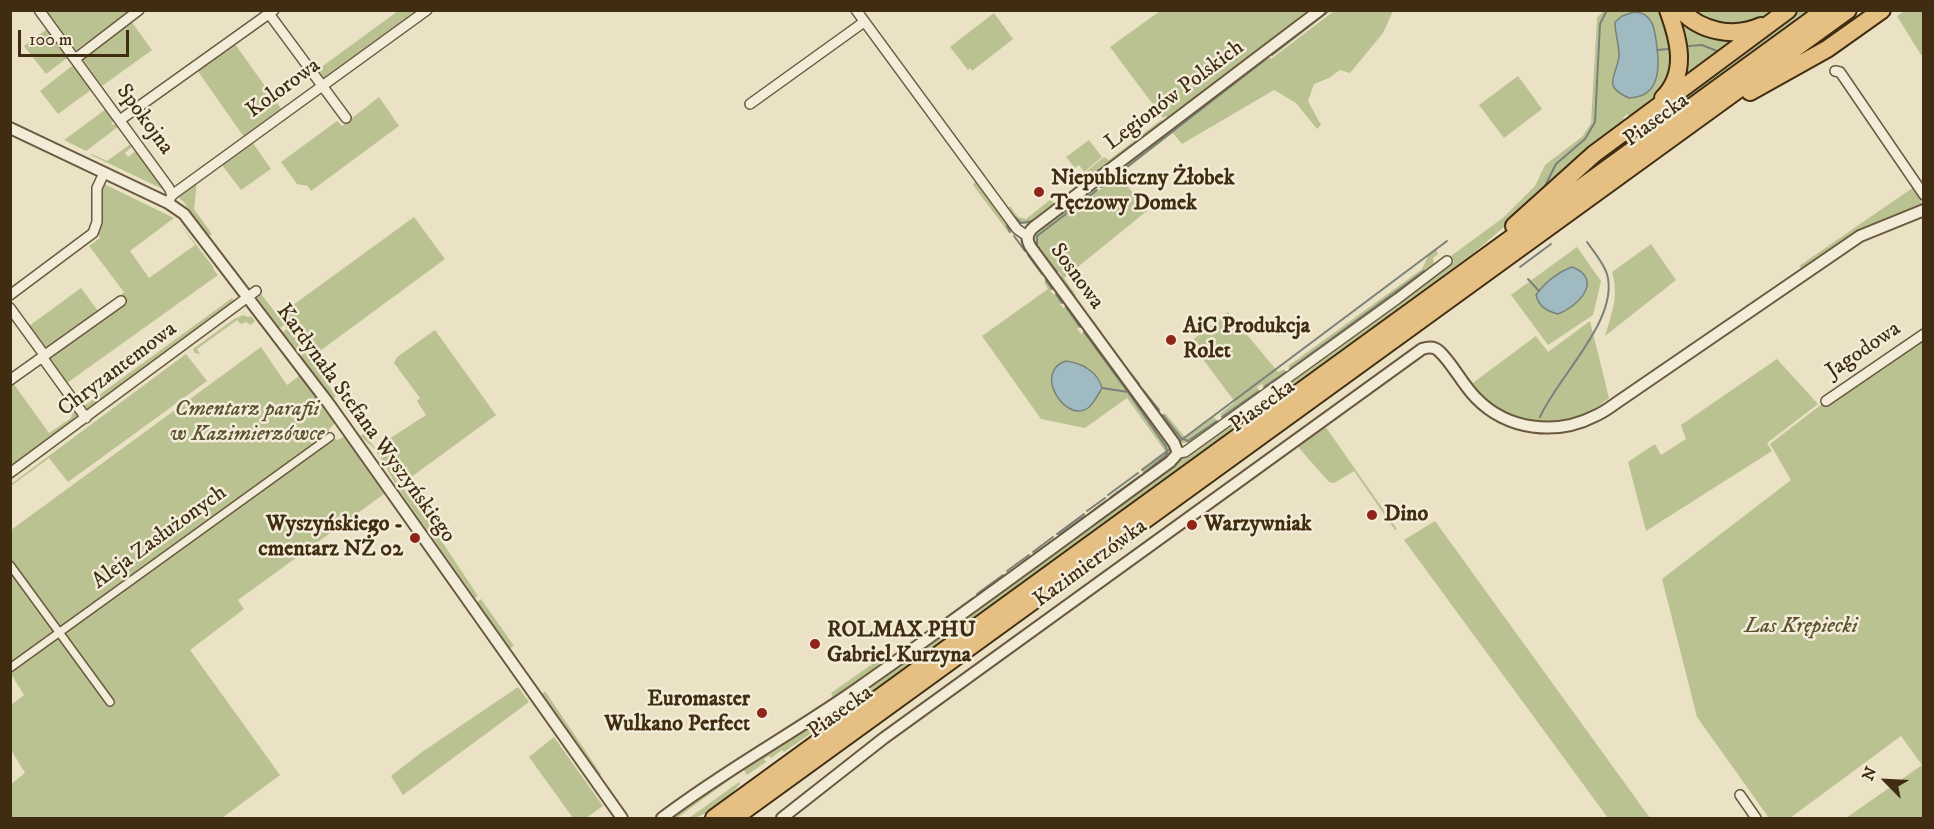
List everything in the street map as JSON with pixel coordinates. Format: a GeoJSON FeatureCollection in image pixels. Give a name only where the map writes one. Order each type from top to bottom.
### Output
{"type":"FeatureCollection","features":[{"type":"Feature","properties":{"kind":"highway"},"geometry":{"type":"LineString","coordinates":[[1636,123],[1666,95],[1679,66],[1677,35],[1668,10]]}},
{"type":"Feature","properties":{"kind":"highway"},"geometry":{"type":"LineString","coordinates":[[1680,10],[1699,25],[1730,32],[1753,29],[1783,14]]}},
{"type":"Feature","properties":{"kind":"highway","name":"Piasecka"},"geometry":{"type":"LineString","coordinates":[[714,819],[1825,10]]}},
{"type":"Feature","properties":{"kind":"highway","name":"Piasecka"},"geometry":{"type":"LineString","coordinates":[[734,819],[1848,10]]}},
{"type":"Feature","properties":{"kind":"highway"},"geometry":{"type":"LineString","coordinates":[[1697,120],[1827,49],[1882,10]]}},
{"type":"Feature","properties":{"kind":"highway"},"geometry":{"type":"LineString","coordinates":[[1436,294],[1594,154],[1783,14]]}},
{"type":"Feature","properties":{"kind":"street","name":"Spokojna"},"geometry":{"type":"LineString","coordinates":[[39,10],[170,188],[170,199]]}},
{"type":"Feature","properties":{"kind":"street"},"geometry":{"type":"LineString","coordinates":[[75,59],[139,10]]}},
{"type":"Feature","properties":{"kind":"street","name":"Kolorowa"},"geometry":{"type":"LineString","coordinates":[[170,199],[427,10]]}},
{"type":"Feature","properties":{"kind":"street","name":"Sosnowa"},"geometry":{"type":"LineString","coordinates":[[856,10],[1017,229],[1027,236],[1032,249],[1174,443],[1178,453]]}},
{"type":"Feature","properties":{"kind":"street","name":"Legionów Polskich"},"geometry":{"type":"LineString","coordinates":[[1027,236],[1034,227],[1320,10]]}},
{"type":"Feature","properties":{"kind":"street"},"geometry":{"type":"LineString","coordinates":[[120,120],[270,12],[346,118]]}},
{"type":"Feature","properties":{"kind":"street"},"geometry":{"type":"LineString","coordinates":[[750,104],[864,22]]}},
{"type":"Feature","properties":{"kind":"street"},"geometry":{"type":"LineString","coordinates":[[1835,70],[1840,72],[1923,195]]}},
{"type":"Feature","properties":{"kind":"street","name":"Kardynała Stefana Wyszyńskiego"},"geometry":{"type":"LineString","coordinates":[[10,128],[104,173],[170,199],[191,222],[252,294],[334,401],[622,819]]}},
{"type":"Feature","properties":{"kind":"street"},"geometry":{"type":"LineString","coordinates":[[11,293],[93,233],[97,222],[98,188],[104,173]]}},
{"type":"Feature","properties":{"kind":"street","name":"Kazimierzówka"},"geometry":{"type":"LineString","coordinates":[[782,819],[921,711],[1386,374],[1427,347],[1438,350],[1474,396],[1493,413],[1505,420],[1543,428],[1574,424],[1596,416],[1614,405],[1860,236],[1923,210]]}},
{"type":"Feature","properties":{"kind":"street"},"geometry":{"type":"LineString","coordinates":[[662,819],[737,765],[864,683],[1170,462],[1178,453],[1185,452],[1292,376],[1447,261]]}},
{"type":"Feature","properties":{"kind":"street","name":"Chryzantemowa"},"geometry":{"type":"LineString","coordinates":[[10,473],[252,294]]}},
{"type":"Feature","properties":{"kind":"street"},"geometry":{"type":"LineString","coordinates":[[10,380],[121,301]]}},
{"type":"Feature","properties":{"kind":"street"},"geometry":{"type":"LineString","coordinates":[[10,308],[86,418]]}},
{"type":"Feature","properties":{"kind":"street","name":"Jagodowa"},"geometry":{"type":"LineString","coordinates":[[1826,401],[1923,334]]}},
{"type":"Feature","properties":{"kind":"street","name":"Aleja Zasłużonych"},"geometry":{"type":"LineString","coordinates":[[10,668],[330,437]]}},
{"type":"Feature","properties":{"kind":"street"},"geometry":{"type":"LineString","coordinates":[[10,565],[111,702]]}},
{"type":"Feature","properties":{"kind":"street"},"geometry":{"type":"LineString","coordinates":[[1740,795],[1756,819]]}},
{"type":"Feature","properties":{"kind":"green space"},"geometry":{"type":"Polygon","coordinates":[[[46,11],[130,11],[76,50],[46,11]]]}},
{"type":"Feature","properties":{"kind":"green space"},"geometry":{"type":"Polygon","coordinates":[[[398,11],[423,11],[326,78],[322,78],[316,71],[398,11]]]}},
{"type":"Feature","properties":{"kind":"green space"},"geometry":{"type":"Polygon","coordinates":[[[1160,11],[1307,11],[1263,46],[1271,59],[1334,11],[1393,11],[1383,33],[1350,73],[1340,70],[1329,78],[1314,84],[1308,101],[1321,125],[1317,129],[1296,103],[1274,90],[1182,144],[1173,133],[1119,175],[1147,211],[1064,278],[1076,295],[1073,297],[1059,278],[1061,275],[1058,271],[1055,274],[1036,247],[1035,236],[1042,227],[1072,204],[1076,208],[1080,205],[1077,200],[1094,187],[1097,192],[1102,188],[1099,183],[1169,120],[1166,116],[1163,118],[1110,47],[1160,11]]]}},
{"type":"Feature","properties":{"kind":"green space"},"geometry":{"type":"Polygon","coordinates":[[[1603,11],[1663,11],[1675,53],[1666,82],[1656,96],[1631,119],[1627,114],[1623,118],[1626,123],[1476,251],[896,675],[784,752],[782,750],[771,758],[769,756],[764,759],[766,762],[747,775],[742,767],[808,728],[868,687],[1454,262],[1451,256],[1504,217],[1535,186],[1545,165],[1583,136],[1591,123],[1597,18],[1603,11]]]}},
{"type":"Feature","properties":{"kind":"green space"},"geometry":{"type":"Polygon","coordinates":[[[1674,11],[1743,37],[1678,87],[1674,11]]]}},
{"type":"Feature","properties":{"kind":"green space"},"geometry":{"type":"Polygon","coordinates":[[[1686,11],[1780,11],[1750,26],[1722,27],[1686,11]]]}},
{"type":"Feature","properties":{"kind":"green space"},"geometry":{"type":"Polygon","coordinates":[[[1797,11],[1813,11],[1559,196],[1593,161],[1797,11]]]}},
{"type":"Feature","properties":{"kind":"green space"},"geometry":{"type":"Polygon","coordinates":[[[1905,11],[1923,11],[1924,54],[1921,55],[1897,16],[1905,11]]]}},
{"type":"Feature","properties":{"kind":"green space"},"geometry":{"type":"Polygon","coordinates":[[[994,13],[1013,39],[972,71],[970,68],[968,70],[950,47],[994,13]]]}},
{"type":"Feature","properties":{"kind":"green space"},"geometry":{"type":"Polygon","coordinates":[[[131,21],[152,50],[102,86],[82,58],[131,21]]]}},
{"type":"Feature","properties":{"kind":"green space"},"geometry":{"type":"Polygon","coordinates":[[[47,29],[67,58],[46,74],[24,46],[47,29]]]}},
{"type":"Feature","properties":{"kind":"green space"},"geometry":{"type":"Polygon","coordinates":[[[235,44],[282,110],[244,137],[197,70],[235,44]]]}},
{"type":"Feature","properties":{"kind":"green space"},"geometry":{"type":"Polygon","coordinates":[[[73,65],[91,90],[58,114],[40,91],[73,65]]]}},
{"type":"Feature","properties":{"kind":"green space"},"geometry":{"type":"Polygon","coordinates":[[[1518,76],[1542,109],[1504,138],[1479,105],[1518,76]]]}},
{"type":"Feature","properties":{"kind":"green space"},"geometry":{"type":"Polygon","coordinates":[[[379,97],[399,126],[311,191],[308,186],[297,184],[281,162],[337,121],[342,126],[379,97]]]}},
{"type":"Feature","properties":{"kind":"green space"},"geometry":{"type":"Polygon","coordinates":[[[106,109],[115,120],[111,123],[113,125],[117,123],[119,126],[86,151],[64,140],[106,109]]]}},
{"type":"Feature","properties":{"kind":"green space"},"geometry":{"type":"Polygon","coordinates":[[[1161,120],[1164,124],[1083,184],[1078,178],[1104,157],[1109,160],[1161,120]]]}},
{"type":"Feature","properties":{"kind":"green space"},"geometry":{"type":"Polygon","coordinates":[[[1089,140],[1102,157],[1084,172],[1079,165],[1075,168],[1066,157],[1089,140]]]}},
{"type":"Feature","properties":{"kind":"green space"},"geometry":{"type":"Polygon","coordinates":[[[132,143],[134,145],[125,153],[128,157],[138,149],[169,192],[91,155],[107,161],[132,143]]]}},
{"type":"Feature","properties":{"kind":"green space"},"geometry":{"type":"Polygon","coordinates":[[[253,143],[271,169],[241,190],[222,165],[253,143]]]}},
{"type":"Feature","properties":{"kind":"green space"},"geometry":{"type":"Polygon","coordinates":[[[197,181],[194,209],[212,234],[209,236],[183,201],[176,196],[197,181]]]}},
{"type":"Feature","properties":{"kind":"green space"},"geometry":{"type":"Polygon","coordinates":[[[975,182],[1013,230],[1009,233],[973,185],[975,182]]]}},
{"type":"Feature","properties":{"kind":"green space"},"geometry":{"type":"Polygon","coordinates":[[[102,183],[174,218],[130,251],[149,278],[195,245],[179,222],[218,275],[67,383],[49,357],[125,302],[120,296],[124,292],[89,246],[100,238],[97,233],[102,183]]]}},
{"type":"Feature","properties":{"kind":"green space"},"geometry":{"type":"Polygon","coordinates":[[[1914,187],[1922,204],[1864,228],[1803,269],[1799,266],[1914,187]]]}},
{"type":"Feature","properties":{"kind":"green space"},"geometry":{"type":"Polygon","coordinates":[[[1051,199],[1055,206],[1031,224],[1020,224],[1007,210],[1010,206],[1018,217],[1026,219],[1051,199]]]}},
{"type":"Feature","properties":{"kind":"green space"},"geometry":{"type":"Polygon","coordinates":[[[414,217],[445,259],[309,359],[336,396],[333,399],[301,356],[304,353],[302,349],[298,351],[283,332],[287,329],[284,325],[280,328],[258,297],[261,294],[278,316],[414,217]]]}},
{"type":"Feature","properties":{"kind":"green space"},"geometry":{"type":"Polygon","coordinates":[[[1651,244],[1676,280],[1605,336],[1615,297],[1612,272],[1651,244]]]}},
{"type":"Feature","properties":{"kind":"green space"},"geometry":{"type":"Polygon","coordinates":[[[1577,247],[1601,281],[1593,315],[1548,345],[1511,295],[1577,247]]]}},
{"type":"Feature","properties":{"kind":"green space"},"geometry":{"type":"Polygon","coordinates":[[[1436,249],[1438,254],[1433,258],[1432,269],[1292,371],[1288,366],[1422,269],[1430,252],[1436,249]]]}},
{"type":"Feature","properties":{"kind":"green space"},"geometry":{"type":"Polygon","coordinates":[[[1048,278],[1055,288],[1050,291],[1054,295],[1058,292],[1065,301],[1060,304],[1063,308],[1068,305],[1082,325],[1077,329],[1081,334],[1086,330],[1170,445],[1166,459],[1145,475],[1141,469],[1165,451],[1127,398],[1085,428],[1041,419],[982,336],[1048,289],[1044,282],[1048,278]]]}},
{"type":"Feature","properties":{"kind":"green space"},"geometry":{"type":"Polygon","coordinates":[[[81,288],[98,311],[48,347],[43,346],[29,326],[81,288]]]}},
{"type":"Feature","properties":{"kind":"green space"},"geometry":{"type":"Polygon","coordinates":[[[232,298],[235,302],[87,411],[80,406],[83,404],[84,406],[232,298]]]}},
{"type":"Feature","properties":{"kind":"green space"},"geometry":{"type":"Polygon","coordinates":[[[1228,312],[1278,372],[1284,369],[1288,375],[1266,390],[1262,384],[1257,387],[1261,394],[1225,420],[1220,414],[1235,402],[1190,342],[1228,312]]]}},
{"type":"Feature","properties":{"kind":"green space"},"geometry":{"type":"Polygon","coordinates":[[[243,315],[251,316],[255,321],[251,325],[246,322],[241,324],[237,320],[197,349],[200,354],[195,353],[193,349],[243,315]]]}},
{"type":"Feature","properties":{"kind":"green space"},"geometry":{"type":"Polygon","coordinates":[[[1590,321],[1609,398],[1588,414],[1554,422],[1536,423],[1496,408],[1470,385],[1536,336],[1548,352],[1590,321]]]}},
{"type":"Feature","properties":{"kind":"green space"},"geometry":{"type":"Polygon","coordinates":[[[435,330],[496,415],[403,483],[478,596],[475,598],[397,487],[402,483],[400,479],[395,483],[375,449],[360,436],[364,434],[375,448],[426,415],[417,401],[420,398],[394,363],[397,357],[435,330]]]}},
{"type":"Feature","properties":{"kind":"green space","name":"Las Krępiecki"},"geometry":{"type":"Polygon","coordinates":[[[1923,336],[1923,818],[1846,818],[1922,765],[1901,736],[1790,818],[1769,818],[1697,717],[1662,579],[1791,480],[1770,444],[1818,407],[1923,336]]]}},
{"type":"Feature","properties":{"kind":"green space","name":"Cmentarz parafii w Kazimierzówce"},"geometry":{"type":"Polygon","coordinates":[[[261,347],[287,385],[300,375],[335,423],[329,429],[329,435],[337,440],[344,437],[384,494],[238,600],[244,609],[190,650],[280,775],[222,818],[11,818],[11,784],[25,773],[11,750],[11,705],[24,695],[11,674],[11,530],[261,347]]]}},
{"type":"Feature","properties":{"kind":"green space"},"geometry":{"type":"Polygon","coordinates":[[[186,354],[207,381],[68,482],[49,458],[11,486],[11,484],[186,354]]]}},
{"type":"Feature","properties":{"kind":"green space"},"geometry":{"type":"Polygon","coordinates":[[[1777,359],[1818,404],[1767,443],[1772,451],[1646,531],[1628,462],[1655,444],[1661,455],[1686,439],[1681,425],[1777,359]]]}},
{"type":"Feature","properties":{"kind":"green space"},"geometry":{"type":"Polygon","coordinates":[[[13,383],[49,433],[71,418],[76,409],[79,416],[11,468],[10,385],[13,383]]]}},
{"type":"Feature","properties":{"kind":"green space"},"geometry":{"type":"Polygon","coordinates":[[[1165,413],[1184,436],[1189,435],[1214,417],[1219,424],[1191,443],[1182,443],[1161,417],[1165,413]]]}},
{"type":"Feature","properties":{"kind":"green space"},"geometry":{"type":"Polygon","coordinates":[[[1323,425],[1397,529],[1395,530],[1354,471],[1334,483],[1329,482],[1299,448],[1298,445],[1323,425]]]}},
{"type":"Feature","properties":{"kind":"green space"},"geometry":{"type":"Polygon","coordinates":[[[1435,521],[1650,818],[1608,818],[1404,540],[1435,521]]]}},
{"type":"Feature","properties":{"kind":"green space"},"geometry":{"type":"Polygon","coordinates":[[[481,599],[514,646],[510,648],[477,602],[481,599]]]}},
{"type":"Feature","properties":{"kind":"green space"},"geometry":{"type":"Polygon","coordinates":[[[878,660],[879,666],[833,697],[831,693],[878,660]]]}},
{"type":"Feature","properties":{"kind":"green space"},"geometry":{"type":"Polygon","coordinates":[[[518,687],[529,702],[403,795],[391,776],[422,752],[518,687]]]}},
{"type":"Feature","properties":{"kind":"green space"},"geometry":{"type":"Polygon","coordinates":[[[545,691],[601,774],[599,775],[542,694],[545,691]]]}},
{"type":"Feature","properties":{"kind":"green space"},"geometry":{"type":"Polygon","coordinates":[[[554,737],[603,806],[586,818],[573,818],[529,757],[554,737]]]}},
{"type":"Feature","properties":{"kind":"green space"},"geometry":{"type":"Polygon","coordinates":[[[738,770],[739,773],[677,818],[671,818],[738,770]]]}},
{"type":"Feature","properties":{"kind":"green space"},"geometry":{"type":"Polygon","coordinates":[[[739,782],[736,789],[717,806],[702,815],[689,818],[739,782]]]}},
{"type":"Feature","properties":{"kind":"water"},"geometry":{"type":"Polygon","coordinates":[[[1634,12],[1646,15],[1650,19],[1654,29],[1658,65],[1652,87],[1646,93],[1629,98],[1620,94],[1613,84],[1619,55],[1615,22],[1622,16],[1634,12]]]}},
{"type":"Feature","properties":{"kind":"water"},"geometry":{"type":"Polygon","coordinates":[[[1572,267],[1586,278],[1585,292],[1574,305],[1558,314],[1547,310],[1539,303],[1536,295],[1552,278],[1572,267]]]}},
{"type":"Feature","properties":{"kind":"water"},"geometry":{"type":"Polygon","coordinates":[[[1066,361],[1088,369],[1100,382],[1102,388],[1088,408],[1079,411],[1070,409],[1056,395],[1052,385],[1052,375],[1056,367],[1066,361]]]}},
{"type":"Feature","properties":{"kind":"waterway"},"geometry":{"type":"LineString","coordinates":[[1272,55],[1330,10]]}},
{"type":"Feature","properties":{"kind":"waterway"},"geometry":{"type":"LineString","coordinates":[[1545,186],[1556,164],[1585,139],[1595,122],[1600,24],[1607,10]]}},
{"type":"Feature","properties":{"kind":"waterway"},"geometry":{"type":"LineString","coordinates":[[1689,46],[1702,45],[1717,51]]}},
{"type":"Feature","properties":{"kind":"waterway"},"geometry":{"type":"LineString","coordinates":[[1657,50],[1668,49]]}},
{"type":"Feature","properties":{"kind":"waterway"},"geometry":{"type":"LineString","coordinates":[[1101,187],[1266,59]]}},
{"type":"Feature","properties":{"kind":"waterway"},"geometry":{"type":"LineString","coordinates":[[1169,118],[1232,70]]}},
{"type":"Feature","properties":{"kind":"waterway"},"geometry":{"type":"LineString","coordinates":[[1108,165],[1163,122]]}},
{"type":"Feature","properties":{"kind":"waterway"},"geometry":{"type":"LineString","coordinates":[[1079,204],[1097,190]]}},
{"type":"Feature","properties":{"kind":"waterway"},"geometry":{"type":"LineString","coordinates":[[1057,272],[1037,246],[1037,236],[1075,207]]}},
{"type":"Feature","properties":{"kind":"waterway"},"geometry":{"type":"LineString","coordinates":[[1015,217],[1021,223],[1033,221]]}},
{"type":"Feature","properties":{"kind":"waterway"},"geometry":{"type":"LineString","coordinates":[[1007,226],[1010,232]]}},
{"type":"Feature","properties":{"kind":"waterway"},"geometry":{"type":"LineString","coordinates":[[1014,236],[1025,251]]}},
{"type":"Feature","properties":{"kind":"waterway"},"geometry":{"type":"LineString","coordinates":[[1180,441],[1447,241]]}},
{"type":"Feature","properties":{"kind":"waterway"},"geometry":{"type":"LineString","coordinates":[[1540,417],[1585,347],[1605,310],[1609,291],[1607,274],[1601,261],[1587,242]]}},
{"type":"Feature","properties":{"kind":"waterway"},"geometry":{"type":"LineString","coordinates":[[1520,267],[1551,244]]}},
{"type":"Feature","properties":{"kind":"waterway"},"geometry":{"type":"LineString","coordinates":[[1028,255],[1042,274]]}},
{"type":"Feature","properties":{"kind":"waterway"},"geometry":{"type":"LineString","coordinates":[[1290,369],[1424,271]]}},
{"type":"Feature","properties":{"kind":"waterway"},"geometry":{"type":"LineString","coordinates":[[1060,277],[1074,296]]}},
{"type":"Feature","properties":{"kind":"waterway"},"geometry":{"type":"LineString","coordinates":[[1528,279],[1539,291]]}},
{"type":"Feature","properties":{"kind":"waterway"},"geometry":{"type":"LineString","coordinates":[[1046,280],[1052,289]]}},
{"type":"Feature","properties":{"kind":"waterway"},"geometry":{"type":"LineString","coordinates":[[1056,294],[1062,303]]}},
{"type":"Feature","properties":{"kind":"waterway"},"geometry":{"type":"LineString","coordinates":[[1078,302],[1085,312]]}},
{"type":"Feature","properties":{"kind":"waterway"},"geometry":{"type":"LineString","coordinates":[[1066,307],[1080,327]]}},
{"type":"Feature","properties":{"kind":"waterway"},"geometry":{"type":"LineString","coordinates":[[1090,318],[1100,332]]}},
{"type":"Feature","properties":{"kind":"waterway"},"geometry":{"type":"LineString","coordinates":[[1084,332],[1128,392]]}},
{"type":"Feature","properties":{"kind":"waterway"},"geometry":{"type":"LineString","coordinates":[[1103,337],[1110,347]]}},
{"type":"Feature","properties":{"kind":"waterway"},"geometry":{"type":"LineString","coordinates":[[1116,355],[1122,363]]}},
{"type":"Feature","properties":{"kind":"waterway"},"geometry":{"type":"LineString","coordinates":[[1126,368],[1139,384]]}},
{"type":"Feature","properties":{"kind":"waterway"},"geometry":{"type":"LineString","coordinates":[[1264,387],[1286,372]]}},
{"type":"Feature","properties":{"kind":"waterway"},"geometry":{"type":"LineString","coordinates":[[1102,388],[1128,392],[1166,447],[1165,456],[1144,473]]}},
{"type":"Feature","properties":{"kind":"waterway"},"geometry":{"type":"LineString","coordinates":[[1142,389],[1159,410]]}},
{"type":"Feature","properties":{"kind":"waterway"},"geometry":{"type":"LineString","coordinates":[[1222,417],[1259,391]]}},
{"type":"Feature","properties":{"kind":"waterway"},"geometry":{"type":"LineString","coordinates":[[1163,415],[1181,438],[1188,441],[1217,421]]}},
{"type":"Feature","properties":{"kind":"waterway"},"geometry":{"type":"LineString","coordinates":[[1142,470],[1170,449]]}},
{"type":"Feature","properties":{"kind":"waterway"},"geometry":{"type":"LineString","coordinates":[[1108,495],[1138,473]]}},
{"type":"Feature","properties":{"kind":"waterway"},"geometry":{"type":"LineString","coordinates":[[1111,497],[1140,476]]}},
{"type":"Feature","properties":{"kind":"waterway"},"geometry":{"type":"LineString","coordinates":[[1087,511],[1105,498]]}},
{"type":"Feature","properties":{"kind":"waterway"},"geometry":{"type":"LineString","coordinates":[[1090,513],[1106,501]]}},
{"type":"Feature","properties":{"kind":"waterway"},"geometry":{"type":"LineString","coordinates":[[1057,534],[1084,514]]}},
{"type":"Feature","properties":{"kind":"waterway"},"geometry":{"type":"LineString","coordinates":[[1059,535],[1085,516]]}},
{"type":"Feature","properties":{"kind":"waterway"},"geometry":{"type":"LineString","coordinates":[[1033,552],[1053,537]]}},
{"type":"Feature","properties":{"kind":"waterway"},"geometry":{"type":"LineString","coordinates":[[1034,554],[1055,539]]}},
{"type":"Feature","properties":{"kind":"waterway"},"geometry":{"type":"LineString","coordinates":[[1007,571],[1029,555]]}},
{"type":"Feature","properties":{"kind":"waterway"},"geometry":{"type":"LineString","coordinates":[[1023,562],[1030,557]]}},
{"type":"Feature","properties":{"kind":"waterway"},"geometry":{"type":"LineString","coordinates":[[977,594],[1003,575]]}},
{"type":"Feature","properties":{"kind":"waterway"},"geometry":{"type":"LineString","coordinates":[[947,617],[973,598]]}},
{"type":"Feature","properties":{"kind":"waterway"},"geometry":{"type":"LineString","coordinates":[[917,639],[939,623]]}},
{"type":"Feature","properties":{"kind":"waterway"},"geometry":{"type":"LineString","coordinates":[[904,648],[913,642]]}},
{"type":"Feature","properties":{"kind":"place","name":"Niepubliczny Żłobek Tęczowy Domek"},"geometry":{"type":"Point","coordinates":[1039,192]}},
{"type":"Feature","properties":{"kind":"place","name":"AiC Produkcja Rolet"},"geometry":{"type":"Point","coordinates":[1171,340]}},
{"type":"Feature","properties":{"kind":"place","name":"Dino"},"geometry":{"type":"Point","coordinates":[1372,515]}},
{"type":"Feature","properties":{"kind":"place","name":"Warzywniak"},"geometry":{"type":"Point","coordinates":[1192,525]}},
{"type":"Feature","properties":{"kind":"place","name":"Wyszyńskiego - cmentarz NŻ 02"},"geometry":{"type":"Point","coordinates":[415,538]}},
{"type":"Feature","properties":{"kind":"place","name":"ROLMAX PHU Gabriel Kurzyna"},"geometry":{"type":"Point","coordinates":[815,644]}},
{"type":"Feature","properties":{"kind":"place","name":"Euromaster Wulkano Perfect"},"geometry":{"type":"Point","coordinates":[762,713]}}]}
